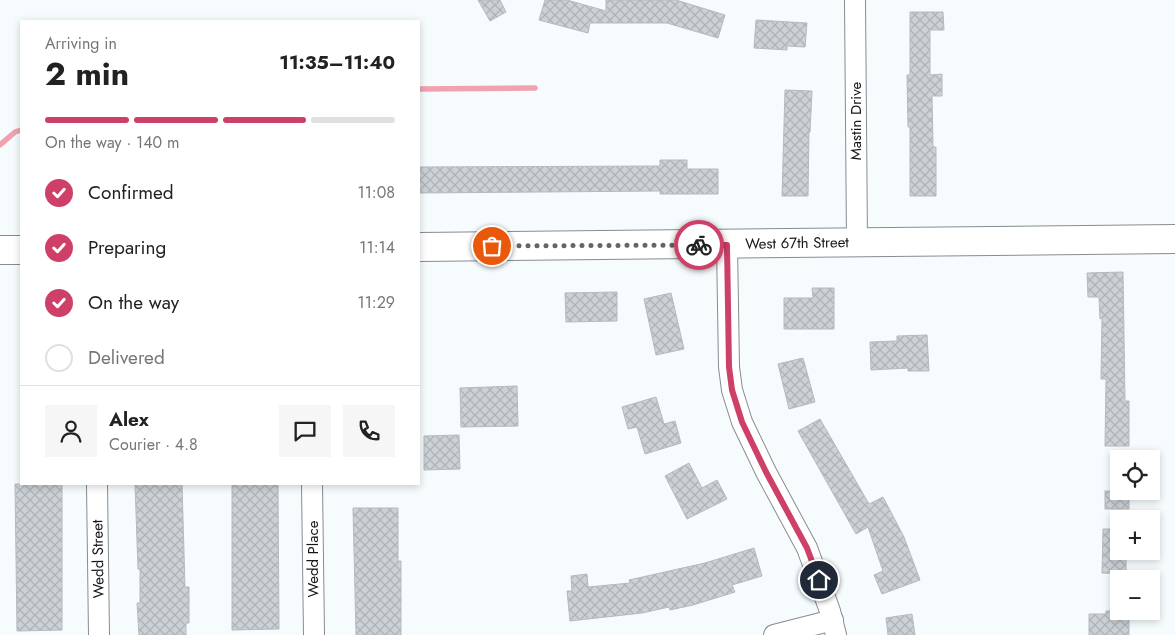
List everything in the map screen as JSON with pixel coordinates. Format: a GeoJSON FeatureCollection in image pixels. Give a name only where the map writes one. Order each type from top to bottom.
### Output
{"type":"FeatureCollection","features":[{"type":"Feature","properties":{"kind":"street","name":"Mastin Drive"},"geometry":{"type":"LineString","coordinates":[[856,0],[857,242]]}},
{"type":"Feature","properties":{"kind":"street","name":"West 67th Street"},"geometry":{"type":"LineString","coordinates":[[420,247],[1175,239]]}},
{"type":"Feature","properties":{"kind":"street"},"geometry":{"type":"LineString","coordinates":[[727,245],[729,367],[732,390],[742,422],[766,472],[807,548],[834,627],[774,635]]}},
{"type":"Feature","properties":{"kind":"street"},"geometry":{"type":"LineString","coordinates":[[0,250],[20,250]]}},
{"type":"Feature","properties":{"kind":"street","name":"Wedd Street"},"geometry":{"type":"LineString","coordinates":[[97,485],[99,635]]}},
{"type":"Feature","properties":{"kind":"street","name":"Wedd Place"},"geometry":{"type":"LineString","coordinates":[[312,485],[314,635]]}},
{"type":"Feature","properties":{"kind":"building"},"geometry":{"type":"Polygon","coordinates":[[[478,0],[500,0],[506,12],[490,21],[478,0]]]}},
{"type":"Feature","properties":{"kind":"building"},"geometry":{"type":"Polygon","coordinates":[[[545,0],[567,0],[606,11],[606,0],[676,0],[725,15],[718,38],[667,23],[590,23],[588,33],[539,20],[545,0]]]}},
{"type":"Feature","properties":{"kind":"building"},"geometry":{"type":"Polygon","coordinates":[[[910,12],[943,12],[944,30],[930,30],[930,75],[942,74],[942,96],[932,96],[933,147],[936,147],[936,196],[910,196],[910,127],[908,127],[907,75],[910,75],[910,12]]]}},
{"type":"Feature","properties":{"kind":"building"},"geometry":{"type":"Polygon","coordinates":[[[756,20],[807,23],[805,47],[787,46],[787,50],[754,48],[756,20]]]}},
{"type":"Feature","properties":{"kind":"building"},"geometry":{"type":"Polygon","coordinates":[[[785,90],[812,91],[808,196],[782,196],[785,90]]]}},
{"type":"Feature","properties":{"kind":"building"},"geometry":{"type":"Polygon","coordinates":[[[660,160],[687,160],[687,169],[718,169],[718,194],[660,194],[660,191],[420,193],[420,167],[660,166],[660,160]]]}},
{"type":"Feature","properties":{"kind":"building"},"geometry":{"type":"Polygon","coordinates":[[[1123,272],[1125,401],[1129,401],[1129,446],[1105,446],[1106,379],[1101,379],[1102,318],[1100,319],[1099,297],[1088,297],[1087,273],[1123,272]]]}},
{"type":"Feature","properties":{"kind":"building"},"geometry":{"type":"Polygon","coordinates":[[[812,288],[834,288],[834,329],[784,329],[784,298],[813,298],[812,288]]]}},
{"type":"Feature","properties":{"kind":"building"},"geometry":{"type":"Polygon","coordinates":[[[617,292],[617,321],[566,322],[565,293],[617,292]]]}},
{"type":"Feature","properties":{"kind":"building"},"geometry":{"type":"Polygon","coordinates":[[[671,293],[684,349],[656,355],[644,299],[671,293]]]}},
{"type":"Feature","properties":{"kind":"building"},"geometry":{"type":"Polygon","coordinates":[[[927,335],[929,371],[908,371],[908,368],[871,370],[870,342],[897,341],[897,336],[927,335]]]}},
{"type":"Feature","properties":{"kind":"building"},"geometry":{"type":"Polygon","coordinates":[[[803,358],[815,402],[789,409],[778,364],[803,358]]]}},
{"type":"Feature","properties":{"kind":"building"},"geometry":{"type":"Polygon","coordinates":[[[517,386],[518,426],[461,427],[460,388],[517,386]]]}},
{"type":"Feature","properties":{"kind":"building"},"geometry":{"type":"Polygon","coordinates":[[[656,397],[664,424],[675,421],[681,443],[645,454],[637,427],[628,429],[622,407],[656,397]]]}},
{"type":"Feature","properties":{"kind":"building"},"geometry":{"type":"Polygon","coordinates":[[[820,419],[869,504],[883,497],[904,537],[920,580],[882,594],[874,575],[883,571],[868,527],[856,534],[798,431],[820,419]]]}},
{"type":"Feature","properties":{"kind":"building"},"geometry":{"type":"Polygon","coordinates":[[[459,435],[460,469],[424,470],[424,436],[459,435]]]}},
{"type":"Feature","properties":{"kind":"building"},"geometry":{"type":"Polygon","coordinates":[[[689,463],[702,488],[717,480],[727,499],[687,519],[665,476],[689,463]]]}},
{"type":"Feature","properties":{"kind":"building"},"geometry":{"type":"Polygon","coordinates":[[[15,484],[62,485],[62,630],[17,631],[15,484]]]}},
{"type":"Feature","properties":{"kind":"building"},"geometry":{"type":"Polygon","coordinates":[[[135,485],[182,485],[185,587],[189,587],[189,623],[186,623],[186,635],[139,635],[137,603],[140,603],[140,569],[138,569],[135,485]]]}},
{"type":"Feature","properties":{"kind":"building"},"geometry":{"type":"Polygon","coordinates":[[[232,485],[278,485],[279,629],[232,630],[232,485]]]}},
{"type":"Feature","properties":{"kind":"building"},"geometry":{"type":"Polygon","coordinates":[[[1105,491],[1110,491],[1110,500],[1129,500],[1129,509],[1105,509],[1105,491]]]}},
{"type":"Feature","properties":{"kind":"building"},"geometry":{"type":"Polygon","coordinates":[[[353,508],[398,508],[398,561],[401,561],[401,635],[356,635],[353,508]]]}},
{"type":"Feature","properties":{"kind":"building"},"geometry":{"type":"Polygon","coordinates":[[[1103,529],[1110,529],[1110,560],[1126,560],[1126,570],[1110,570],[1110,573],[1102,573],[1103,529]]]}},
{"type":"Feature","properties":{"kind":"building"},"geometry":{"type":"Polygon","coordinates":[[[754,548],[762,576],[732,585],[735,592],[670,610],[669,607],[642,613],[570,621],[567,591],[572,591],[571,576],[587,574],[588,587],[630,583],[629,580],[705,563],[754,548]]]}},
{"type":"Feature","properties":{"kind":"building"},"geometry":{"type":"Polygon","coordinates":[[[1106,611],[1110,611],[1110,620],[1129,620],[1129,635],[1089,635],[1089,614],[1106,614],[1106,611]]]}},
{"type":"Feature","properties":{"kind":"building"},"geometry":{"type":"Polygon","coordinates":[[[912,614],[915,635],[888,635],[886,618],[912,614]]]}},
{"type":"Feature","properties":{"kind":"waterway"},"geometry":{"type":"LineString","coordinates":[[420,89],[535,88]]}},
{"type":"Feature","properties":{"kind":"waterway"},"geometry":{"type":"LineString","coordinates":[[0,145],[15,132],[20,130]]}},
{"type":"Feature","properties":{"kind":"way so far"},"geometry":{"type":"LineString","coordinates":[[492,246],[699,245]]}},
{"type":"Feature","properties":{"kind":"route"},"geometry":{"type":"LineString","coordinates":[[699,245],[727,245],[729,367],[732,390],[742,422],[766,472],[807,548],[819,580]]}}]}
